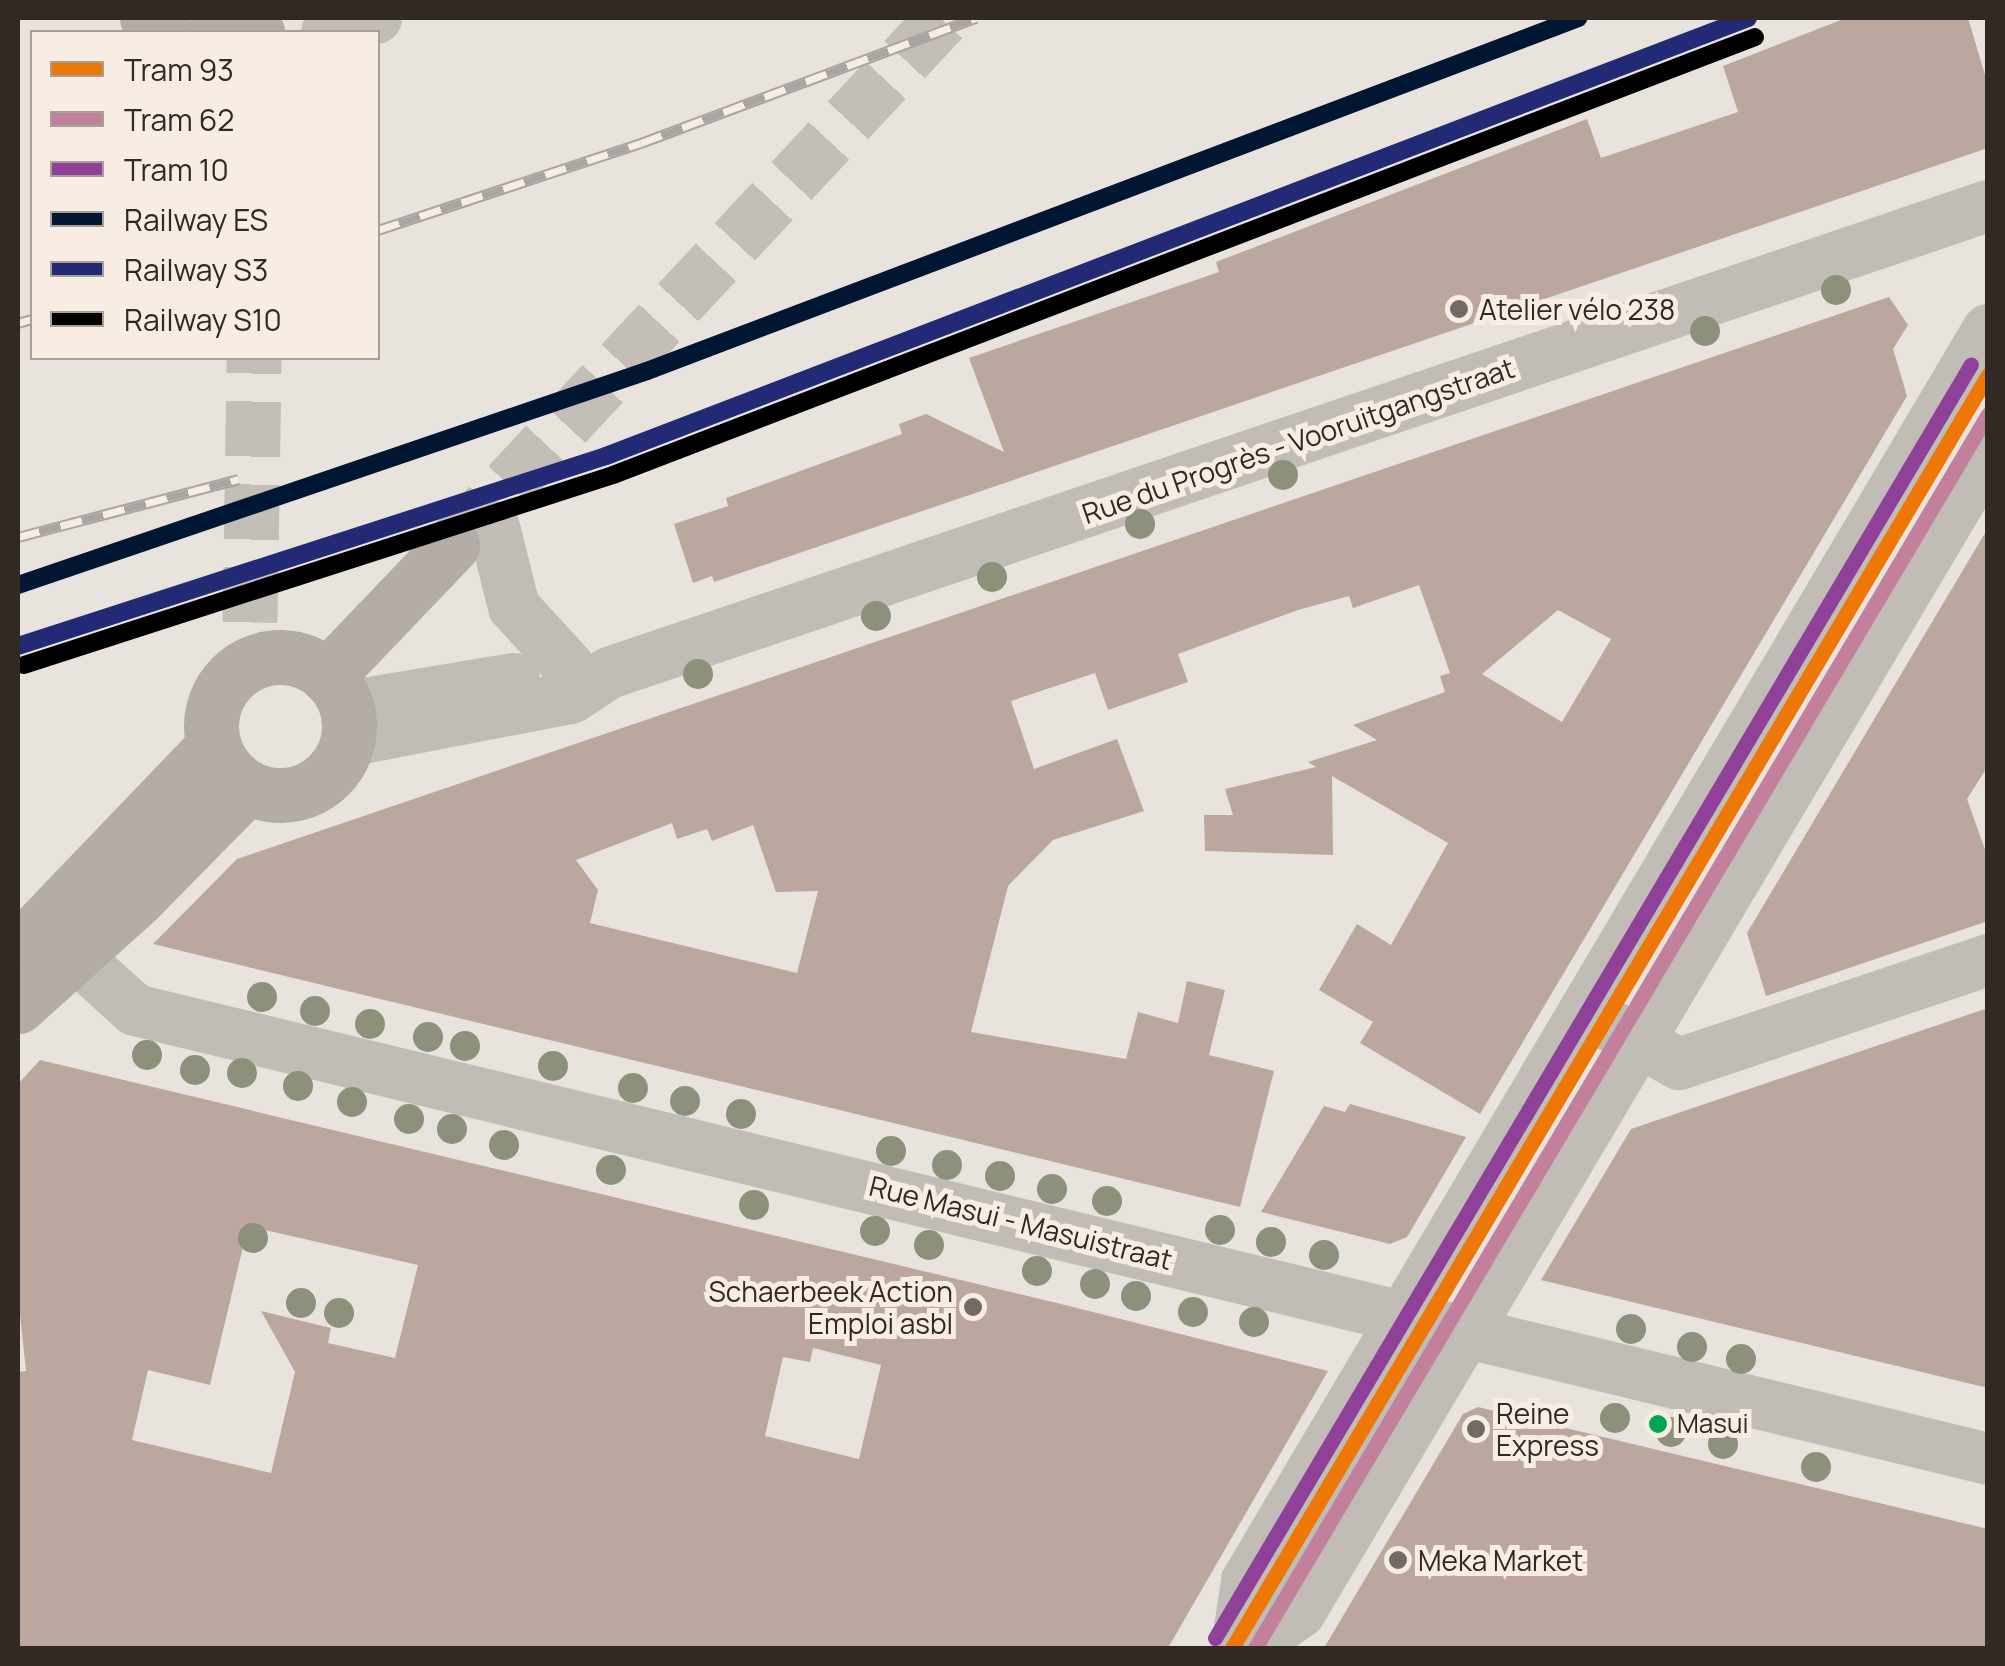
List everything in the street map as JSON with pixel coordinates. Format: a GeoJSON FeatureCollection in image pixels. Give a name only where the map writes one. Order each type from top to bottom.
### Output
{"type":"FeatureCollection","features":[{"type":"Feature","properties":{"kind":"main road"},"geometry":{"type":"LineString","coordinates":[[224,30],[250,30]]}},
{"type":"Feature","properties":{"kind":"main road"},"geometry":{"type":"LineString","coordinates":[[340,708],[303,661],[275,657],[248,643],[210,715],[230,768],[288,795],[309,790],[340,761],[340,708],[473,536]]}},
{"type":"Feature","properties":{"kind":"main road"},"geometry":{"type":"LineString","coordinates":[[18,950],[77,886],[230,768]]}},
{"type":"Feature","properties":{"kind":"main road"},"geometry":{"type":"LineString","coordinates":[[18,1006],[72,953],[137,899],[230,768]]}},
{"type":"Feature","properties":{"kind":"main road"},"geometry":{"type":"LineString","coordinates":[[72,953],[66,922],[77,886]]}},
{"type":"Feature","properties":{"kind":"street"},"geometry":{"type":"LineString","coordinates":[[334,30],[376,18]]}},
{"type":"Feature","properties":{"kind":"street","name":"Rue du Progrès - Vooruitgangstraat"},"geometry":{"type":"LineString","coordinates":[[340,708],[571,698],[589,670],[1988,206]]}},
{"type":"Feature","properties":{"kind":"street"},"geometry":{"type":"LineString","coordinates":[[1248,1648],[1300,1612],[1433,1324],[1585,1011],[1988,330]]}},
{"type":"Feature","properties":{"kind":"street"},"geometry":{"type":"LineString","coordinates":[[1239,1648],[1247,1581],[1642,1043],[1988,453]]}},
{"type":"Feature","properties":{"kind":"street"},"geometry":{"type":"LineString","coordinates":[[473,536],[514,607],[589,670]]}},
{"type":"Feature","properties":{"kind":"street","name":"Rue Masui - Masuistraat"},"geometry":{"type":"LineString","coordinates":[[72,953],[135,1010],[1052,1228],[1988,1459]]}},
{"type":"Feature","properties":{"kind":"street"},"geometry":{"type":"LineString","coordinates":[[1585,1011],[1679,1064],[1988,960]]}},
{"type":"Feature","properties":{"kind":"building"},"geometry":{"type":"Polygon","coordinates":[[[1846,18],[1968,18],[1988,85],[1988,148],[714,582],[712,576],[693,583],[674,524],[728,506],[726,498],[902,434],[899,424],[926,414],[1004,452],[969,358],[1219,272],[1216,262],[1587,119],[1601,158],[1738,112],[1723,66],[1846,18]]]}},
{"type":"Feature","properties":{"kind":"building"},"geometry":{"type":"Polygon","coordinates":[[[1889,297],[1908,325],[1893,349],[1907,396],[1480,1114],[1360,1043],[1373,1022],[1319,990],[1357,924],[1391,945],[1448,843],[1332,776],[1333,855],[1205,851],[1204,815],[1233,815],[1225,789],[1316,767],[1308,762],[1377,740],[1353,725],[1445,692],[1440,676],[1450,673],[1419,585],[1353,608],[1349,596],[1298,610],[1178,654],[1188,682],[1108,710],[1095,673],[1011,701],[1034,769],[1117,739],[1144,811],[1053,840],[1008,886],[971,1032],[1126,1059],[1138,1012],[1178,1023],[1187,981],[1225,990],[1209,1055],[1274,1071],[1240,1207],[153,944],[237,859],[1889,297]],[[1558,610],[1482,674],[1562,722],[1611,639],[1558,610]],[[672,823],[576,860],[598,890],[590,923],[797,973],[818,891],[776,892],[753,825],[712,841],[707,829],[677,839],[672,823]]]}},
{"type":"Feature","properties":{"kind":"building"},"geometry":{"type":"Polygon","coordinates":[[[1988,528],[1988,766],[1967,799],[1988,858],[1988,921],[1766,996],[1747,933],[1988,528]]]}},
{"type":"Feature","properties":{"kind":"building"},"geometry":{"type":"Polygon","coordinates":[[[1988,1008],[1988,1388],[1541,1280],[1631,1129],[1988,1008]]]}},
{"type":"Feature","properties":{"kind":"building"},"geometry":{"type":"Polygon","coordinates":[[[40,1060],[1328,1371],[1168,1648],[18,1648],[18,1372],[26,1371],[18,1296],[18,1084],[40,1060]],[[248,1226],[210,1385],[148,1370],[132,1440],[271,1473],[295,1372],[261,1311],[331,1328],[328,1343],[395,1358],[418,1265],[248,1226]],[[813,1348],[810,1362],[783,1357],[765,1436],[859,1459],[881,1365],[813,1348]]]}},
{"type":"Feature","properties":{"kind":"building"},"geometry":{"type":"Polygon","coordinates":[[[1350,1104],[1466,1137],[1407,1237],[1390,1244],[1261,1212],[1324,1106],[1345,1112],[1350,1104]]]}},
{"type":"Feature","properties":{"kind":"building"},"geometry":{"type":"Polygon","coordinates":[[[1478,1407],[1988,1529],[1988,1648],[1324,1648],[1463,1414],[1478,1407]]]}},
{"type":"Feature","properties":{"kind":"tunnel"},"geometry":{"type":"LineString","coordinates":[[452,545],[943,18]]}},
{"type":"Feature","properties":{"kind":"tunnel"},"geometry":{"type":"LineString","coordinates":[[250,622],[254,360]]}},
{"type":"Feature","properties":{"kind":"railway"},"geometry":{"type":"LineString","coordinates":[[380,229],[641,143],[976,18]]}},
{"type":"Feature","properties":{"kind":"railway"},"geometry":{"type":"LineString","coordinates":[[18,323],[30,320]]}},
{"type":"Feature","properties":{"kind":"railway"},"geometry":{"type":"LineString","coordinates":[[18,537],[239,479]]}},
{"type":"Feature","properties":{"kind":"tram line","name":"10"},"geometry":{"type":"LineString","coordinates":[[1215,1638],[1971,364]]}},
{"type":"Feature","properties":{"kind":"tram line","name":"93"},"geometry":{"type":"LineString","coordinates":[[1232,1648],[1988,375]]}},
{"type":"Feature","properties":{"kind":"tram line","name":"62"},"geometry":{"type":"LineString","coordinates":[[1255,1648],[1988,414]]}},
{"type":"Feature","properties":{"kind":"rail line","name":"ES"},"geometry":{"type":"LineString","coordinates":[[18,585],[647,371],[1578,18]]}},
{"type":"Feature","properties":{"kind":"rail line","name":"S3"},"geometry":{"type":"LineString","coordinates":[[18,646],[606,456],[1748,18]]}},
{"type":"Feature","properties":{"kind":"rail line","name":"S10"},"geometry":{"type":"LineString","coordinates":[[24,665],[613,475],[1755,37]]}},
{"type":"Feature","properties":{"kind":"place","name":"Atelier vélo 238"},"geometry":{"type":"Point","coordinates":[1459,309]}},
{"type":"Feature","properties":{"kind":"place","name":"Schaerbeek Action Emploi asbl"},"geometry":{"type":"Point","coordinates":[973,1307]}},
{"type":"Feature","properties":{"kind":"place","name":"Masui"},"geometry":{"type":"Point","coordinates":[1658,1424]}},
{"type":"Feature","properties":{"kind":"place","name":"Reine Express"},"geometry":{"type":"Point","coordinates":[1476,1429]}},
{"type":"Feature","properties":{"kind":"place","name":"Meka Market"},"geometry":{"type":"Point","coordinates":[1398,1560]}}]}
